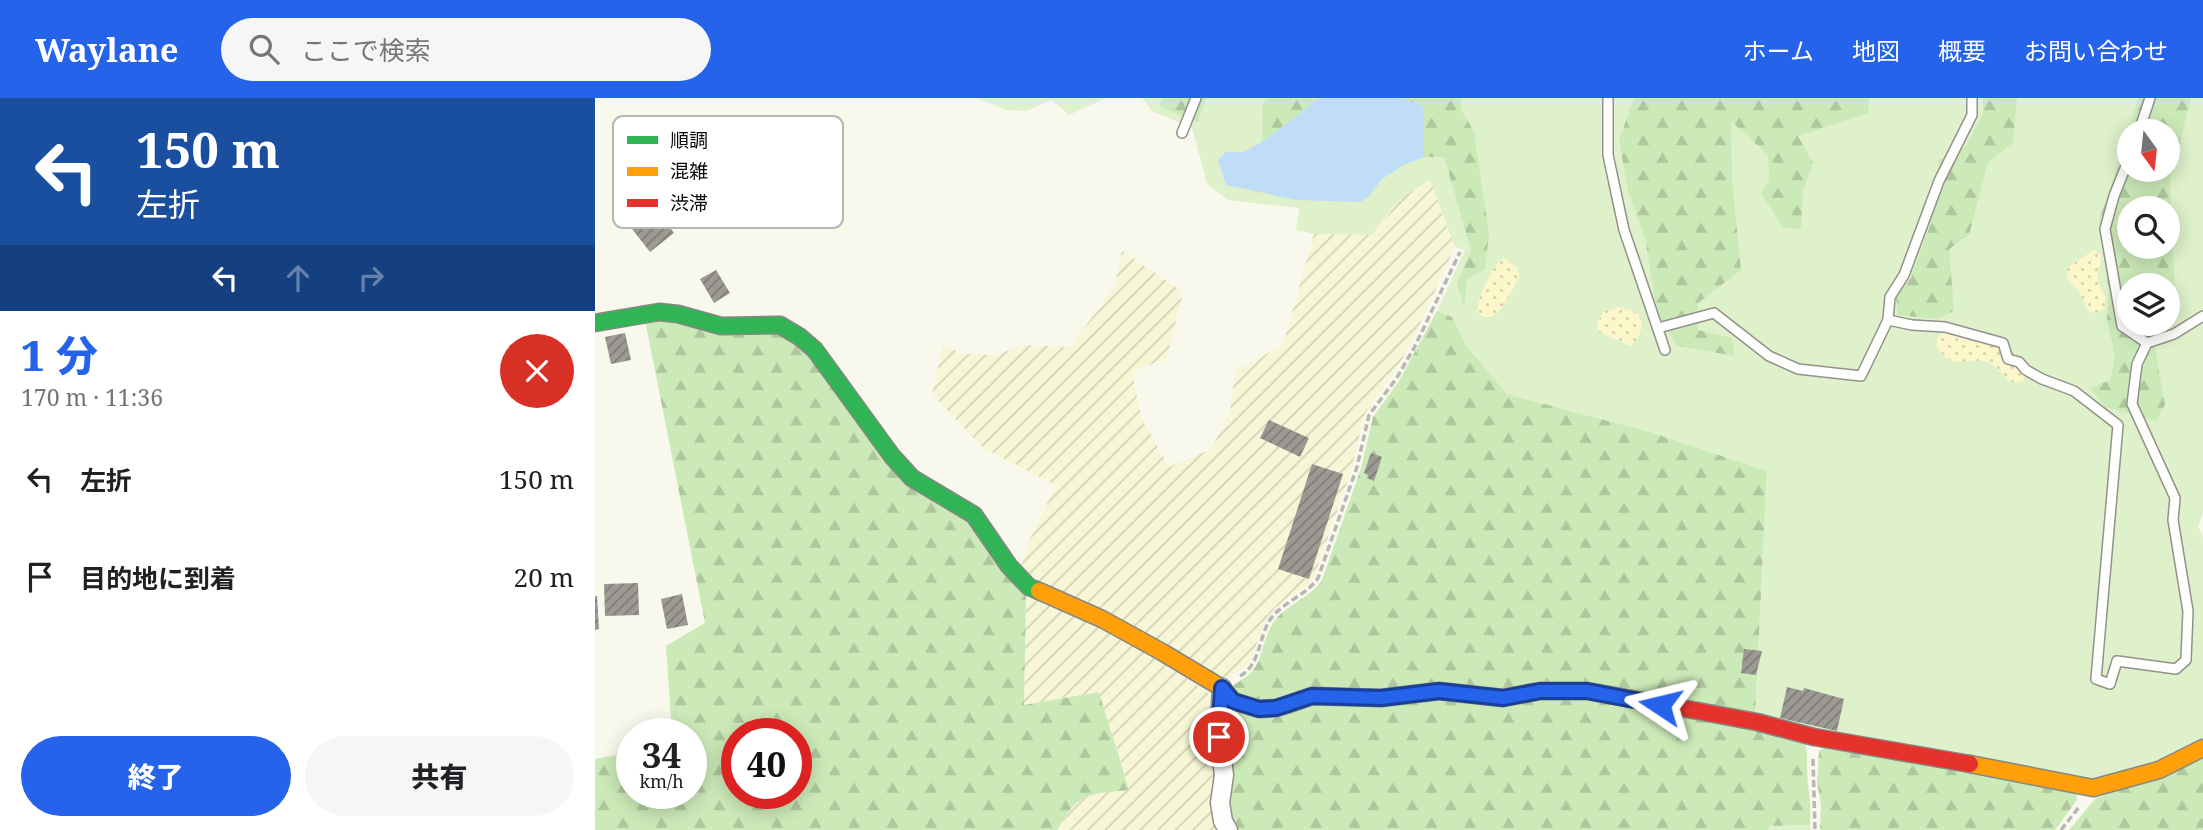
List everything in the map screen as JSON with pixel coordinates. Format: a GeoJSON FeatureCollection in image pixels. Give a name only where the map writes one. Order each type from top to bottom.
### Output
{"type":"FeatureCollection","features":[{"type":"Feature","properties":{"kind":"street"},"geometry":{"type":"LineString","coordinates":[[595,323],[659,312],[678,314],[721,326],[780,325],[815,350],[892,456],[912,478],[974,515],[1009,566],[1029,587],[1102,619],[1222,688],[1233,701],[1259,709],[1276,708],[1312,696],[1381,698],[1439,691],[1503,698],[1540,691],[1587,691],[1757,722],[1814,737],[2093,788],[2159,770],[2203,748]]}},
{"type":"Feature","properties":{"kind":"street"},"geometry":{"type":"LineString","coordinates":[[1222,688],[1219,737],[1224,775],[1220,803],[1228,830]]}},
{"type":"Feature","properties":{"kind":"lane"},"geometry":{"type":"LineString","coordinates":[[1182,132],[1196,98]]}},
{"type":"Feature","properties":{"kind":"lane"},"geometry":{"type":"LineString","coordinates":[[1608,98],[1608,155],[1624,230],[1665,350]]}},
{"type":"Feature","properties":{"kind":"lane"},"geometry":{"type":"LineString","coordinates":[[1658,328],[1714,313],[1769,356],[1798,369],[1861,376],[1888,320],[1890,297],[1904,275],[1939,181],[1972,115],[1972,98]]}},
{"type":"Feature","properties":{"kind":"lane"},"geometry":{"type":"LineString","coordinates":[[2143,119],[2150,98]]}},
{"type":"Feature","properties":{"kind":"lane"},"geometry":{"type":"LineString","coordinates":[[2120,182],[2105,229],[2122,326],[2147,343]]}},
{"type":"Feature","properties":{"kind":"lane"},"geometry":{"type":"LineString","coordinates":[[1888,320],[1945,327],[2004,343],[2008,359],[2019,362],[2026,370],[2042,379],[2074,391],[2118,425],[2096,679],[2109,684],[2117,662],[2176,669],[2186,660],[2188,611],[2173,520],[2175,498],[2132,404],[2137,364],[2147,343],[2174,334],[2203,316]]}},
{"type":"Feature","properties":{"kind":"path"},"geometry":{"type":"LineString","coordinates":[[1222,688],[1245,674],[1254,663],[1269,621],[1277,612],[1311,589],[1318,578],[1357,467],[1369,415],[1396,379],[1414,348],[1459,252]]}},
{"type":"Feature","properties":{"kind":"path"},"geometry":{"type":"LineString","coordinates":[[1814,737],[1812,782],[1816,806],[1815,830]]}},
{"type":"Feature","properties":{"kind":"green space"},"geometry":{"type":"Polygon","coordinates":[[[977,98],[1106,98],[1069,115],[1052,100],[1026,111],[1006,110],[977,98]]]}},
{"type":"Feature","properties":{"kind":"green space"},"geometry":{"type":"Polygon","coordinates":[[[1142,98],[2203,98],[2203,513],[2198,526],[2203,537],[2203,742],[2156,763],[2085,781],[1755,717],[1767,471],[1650,432],[1507,394],[1466,345],[1452,317],[1437,311],[1465,250],[1455,247],[1430,180],[1397,203],[1373,235],[1314,234],[1296,230],[1299,208],[1228,200],[1207,184],[1192,128],[1152,111],[1142,98]]]}},
{"type":"Feature","properties":{"kind":"green space"},"geometry":{"type":"Polygon","coordinates":[[[1162,98],[1206,98],[1198,122],[1160,107],[1162,98]]]}},
{"type":"Feature","properties":{"kind":"green space"},"geometry":{"type":"Polygon","coordinates":[[[1268,98],[1320,98],[1262,142],[1263,102],[1268,98]]]}},
{"type":"Feature","properties":{"kind":"green space"},"geometry":{"type":"Polygon","coordinates":[[[1401,98],[1462,98],[1461,109],[1474,132],[1489,234],[1485,269],[1467,279],[1464,307],[1457,284],[1471,250],[1444,157],[1424,157],[1422,107],[1401,98]]]}},
{"type":"Feature","properties":{"kind":"green space"},"geometry":{"type":"Polygon","coordinates":[[[1634,98],[1869,98],[1868,113],[1798,136],[1813,163],[1803,190],[1801,229],[1783,228],[1761,193],[1769,180],[1768,155],[1731,121],[1732,181],[1741,270],[1698,303],[1698,330],[1732,338],[1735,356],[1677,346],[1657,312],[1645,238],[1628,191],[1619,140],[1634,98]]]}},
{"type":"Feature","properties":{"kind":"green space"},"geometry":{"type":"Polygon","coordinates":[[[1983,98],[2017,98],[2013,143],[1988,162],[1969,235],[1949,249],[1954,311],[1937,319],[1898,315],[1896,298],[1911,277],[1940,190],[1938,160],[1965,147],[1983,114],[1983,98]]]}},
{"type":"Feature","properties":{"kind":"green space"},"geometry":{"type":"Polygon","coordinates":[[[2138,98],[2191,98],[2181,137],[2181,119],[2132,119],[2138,98]]]}},
{"type":"Feature","properties":{"kind":"green space"},"geometry":{"type":"Polygon","coordinates":[[[2117,167],[2117,182],[2170,182],[2171,196],[2117,196],[2117,259],[2173,259],[2174,273],[2117,273],[2117,336],[2153,336],[2165,405],[2156,421],[2105,407],[2090,388],[2110,380],[2115,358],[2107,319],[2109,294],[2099,220],[2117,167]]]}},
{"type":"Feature","properties":{"kind":"green space"},"geometry":{"type":"Polygon","coordinates":[[[1430,180],[1455,247],[1410,346],[1364,415],[1352,469],[1314,577],[1310,583],[1276,607],[1266,619],[1250,662],[1243,669],[1223,679],[1019,574],[1031,537],[1056,485],[983,448],[932,394],[943,345],[963,354],[995,355],[1024,345],[1070,347],[1115,286],[1122,251],[1183,292],[1167,357],[1132,373],[1141,417],[1169,467],[1211,449],[1230,412],[1235,371],[1283,345],[1314,234],[1373,235],[1402,196],[1430,180]]]}},
{"type":"Feature","properties":{"kind":"green space"},"geometry":{"type":"Polygon","coordinates":[[[1437,311],[1452,317],[1466,345],[1507,394],[1650,432],[1767,471],[1755,717],[1588,685],[1275,702],[1233,695],[1233,685],[1252,672],[1257,665],[1273,623],[1322,580],[1361,468],[1373,417],[1399,381],[1437,311]]]}},
{"type":"Feature","properties":{"kind":"green space"},"geometry":{"type":"Polygon","coordinates":[[[645,320],[778,331],[797,342],[888,460],[970,519],[1026,593],[1024,705],[1099,692],[1129,790],[1086,797],[1071,808],[1057,830],[595,830],[595,759],[616,755],[616,809],[707,809],[707,718],[671,718],[666,646],[705,623],[645,320]]]}},
{"type":"Feature","properties":{"kind":"green space"},"geometry":{"type":"Polygon","coordinates":[[[1026,593],[1134,644],[1216,698],[1221,830],[1057,830],[1069,809],[1089,794],[1129,789],[1099,692],[1024,705],[1026,593]]]}},
{"type":"Feature","properties":{"kind":"green space"},"geometry":{"type":"Polygon","coordinates":[[[1587,697],[1804,739],[1810,825],[1769,826],[1769,830],[1235,830],[1225,807],[1224,729],[1229,706],[1587,697]]]}},
{"type":"Feature","properties":{"kind":"green space"},"geometry":{"type":"Polygon","coordinates":[[[1828,744],[2075,789],[2077,800],[2055,830],[1820,830],[1821,805],[1817,782],[1819,751],[1828,744]]]}},
{"type":"Feature","properties":{"kind":"green space"},"geometry":{"type":"Polygon","coordinates":[[[2203,758],[2203,830],[2069,830],[2096,798],[2203,758]]]}},
{"type":"Feature","properties":{"kind":"green space"},"geometry":{"type":"Polygon","coordinates":[[[1810,825],[1811,830],[1769,830],[1769,826],[1810,825]]]}},
{"type":"Feature","properties":{"kind":"sand"},"geometry":{"type":"Polygon","coordinates":[[[2094,250],[2101,255],[2098,279],[2106,303],[2105,308],[2093,312],[2087,309],[2078,290],[2067,277],[2067,268],[2094,250]]]}},
{"type":"Feature","properties":{"kind":"sand"},"geometry":{"type":"Polygon","coordinates":[[[1504,258],[1518,268],[1519,278],[1503,306],[1492,316],[1485,317],[1478,313],[1482,291],[1490,274],[1504,258]]]}},
{"type":"Feature","properties":{"kind":"sand"},"geometry":{"type":"Polygon","coordinates":[[[1618,307],[1633,311],[1641,320],[1640,335],[1630,346],[1599,332],[1597,324],[1603,312],[1618,307]]]}},
{"type":"Feature","properties":{"kind":"sand"},"geometry":{"type":"Polygon","coordinates":[[[1944,331],[1984,340],[2012,351],[2021,359],[2025,369],[2023,381],[2009,380],[1990,363],[1950,361],[1937,347],[1937,339],[1944,331]]]}},
{"type":"Feature","properties":{"kind":"water"},"geometry":{"type":"Polygon","coordinates":[[[1320,98],[1401,98],[1423,106],[1424,157],[1403,165],[1382,179],[1369,196],[1360,202],[1296,200],[1226,185],[1218,160],[1226,152],[1243,152],[1262,142],[1320,98]]]}},
{"type":"Feature","properties":{"kind":"building"},"geometry":{"type":"Polygon","coordinates":[[[631,228],[670,228],[674,233],[650,252],[631,228]]]}},
{"type":"Feature","properties":{"kind":"building"},"geometry":{"type":"Polygon","coordinates":[[[716,270],[730,293],[714,303],[700,279],[716,270]]]}},
{"type":"Feature","properties":{"kind":"building"},"geometry":{"type":"Polygon","coordinates":[[[625,333],[631,360],[611,364],[605,337],[625,333]]]}},
{"type":"Feature","properties":{"kind":"building"},"geometry":{"type":"Polygon","coordinates":[[[1269,420],[1309,438],[1300,457],[1260,438],[1269,420]]]}},
{"type":"Feature","properties":{"kind":"building"},"geometry":{"type":"Polygon","coordinates":[[[1371,453],[1382,457],[1374,481],[1364,473],[1371,453]]]}},
{"type":"Feature","properties":{"kind":"building"},"geometry":{"type":"Polygon","coordinates":[[[1312,464],[1343,474],[1309,579],[1278,569],[1312,464]]]}},
{"type":"Feature","properties":{"kind":"building"},"geometry":{"type":"Polygon","coordinates":[[[638,583],[639,615],[605,616],[604,584],[638,583]]]}},
{"type":"Feature","properties":{"kind":"building"},"geometry":{"type":"Polygon","coordinates":[[[682,594],[688,625],[667,629],[661,599],[682,594]]]}},
{"type":"Feature","properties":{"kind":"building"},"geometry":{"type":"Polygon","coordinates":[[[595,596],[599,629],[595,630],[595,596]]]}},
{"type":"Feature","properties":{"kind":"building"},"geometry":{"type":"Polygon","coordinates":[[[1744,649],[1762,651],[1756,675],[1741,673],[1744,649]]]}},
{"type":"Feature","properties":{"kind":"building"},"geometry":{"type":"Polygon","coordinates":[[[1787,687],[1803,691],[1804,688],[1844,699],[1837,731],[1780,718],[1787,687]]]}},
{"type":"Feature","properties":{"kind":"traffic: fast"},"geometry":{"type":"LineString","coordinates":[[595,323],[659,312],[678,314],[721,326],[780,325],[800,337],[815,350],[892,456],[912,478],[974,515],[1009,566],[1029,587],[1039,591]]}},
{"type":"Feature","properties":{"kind":"traffic: fast"},"geometry":{"type":"LineString","coordinates":[[1289,704],[1312,696],[1381,698],[1439,691],[1503,698],[1540,691],[1587,691],[1649,702]]}},
{"type":"Feature","properties":{"kind":"traffic: slow"},"geometry":{"type":"LineString","coordinates":[[1039,591],[1102,619],[1162,652],[1222,688],[1233,701],[1259,709],[1289,704]]}},
{"type":"Feature","properties":{"kind":"traffic: slow"},"geometry":{"type":"LineString","coordinates":[[1970,764],[2093,788],[2159,770],[2203,748]]}},
{"type":"Feature","properties":{"kind":"traffic: jam"},"geometry":{"type":"LineString","coordinates":[[1649,702],[1757,722],[1814,737],[1970,764]]}},
{"type":"Feature","properties":{"kind":"route"},"geometry":{"type":"LineString","coordinates":[[1219,737],[1222,688],[1233,701],[1259,709],[1276,708],[1312,696],[1381,698],[1439,691],[1503,698],[1540,691],[1587,691],[1660,705]]}}]}
